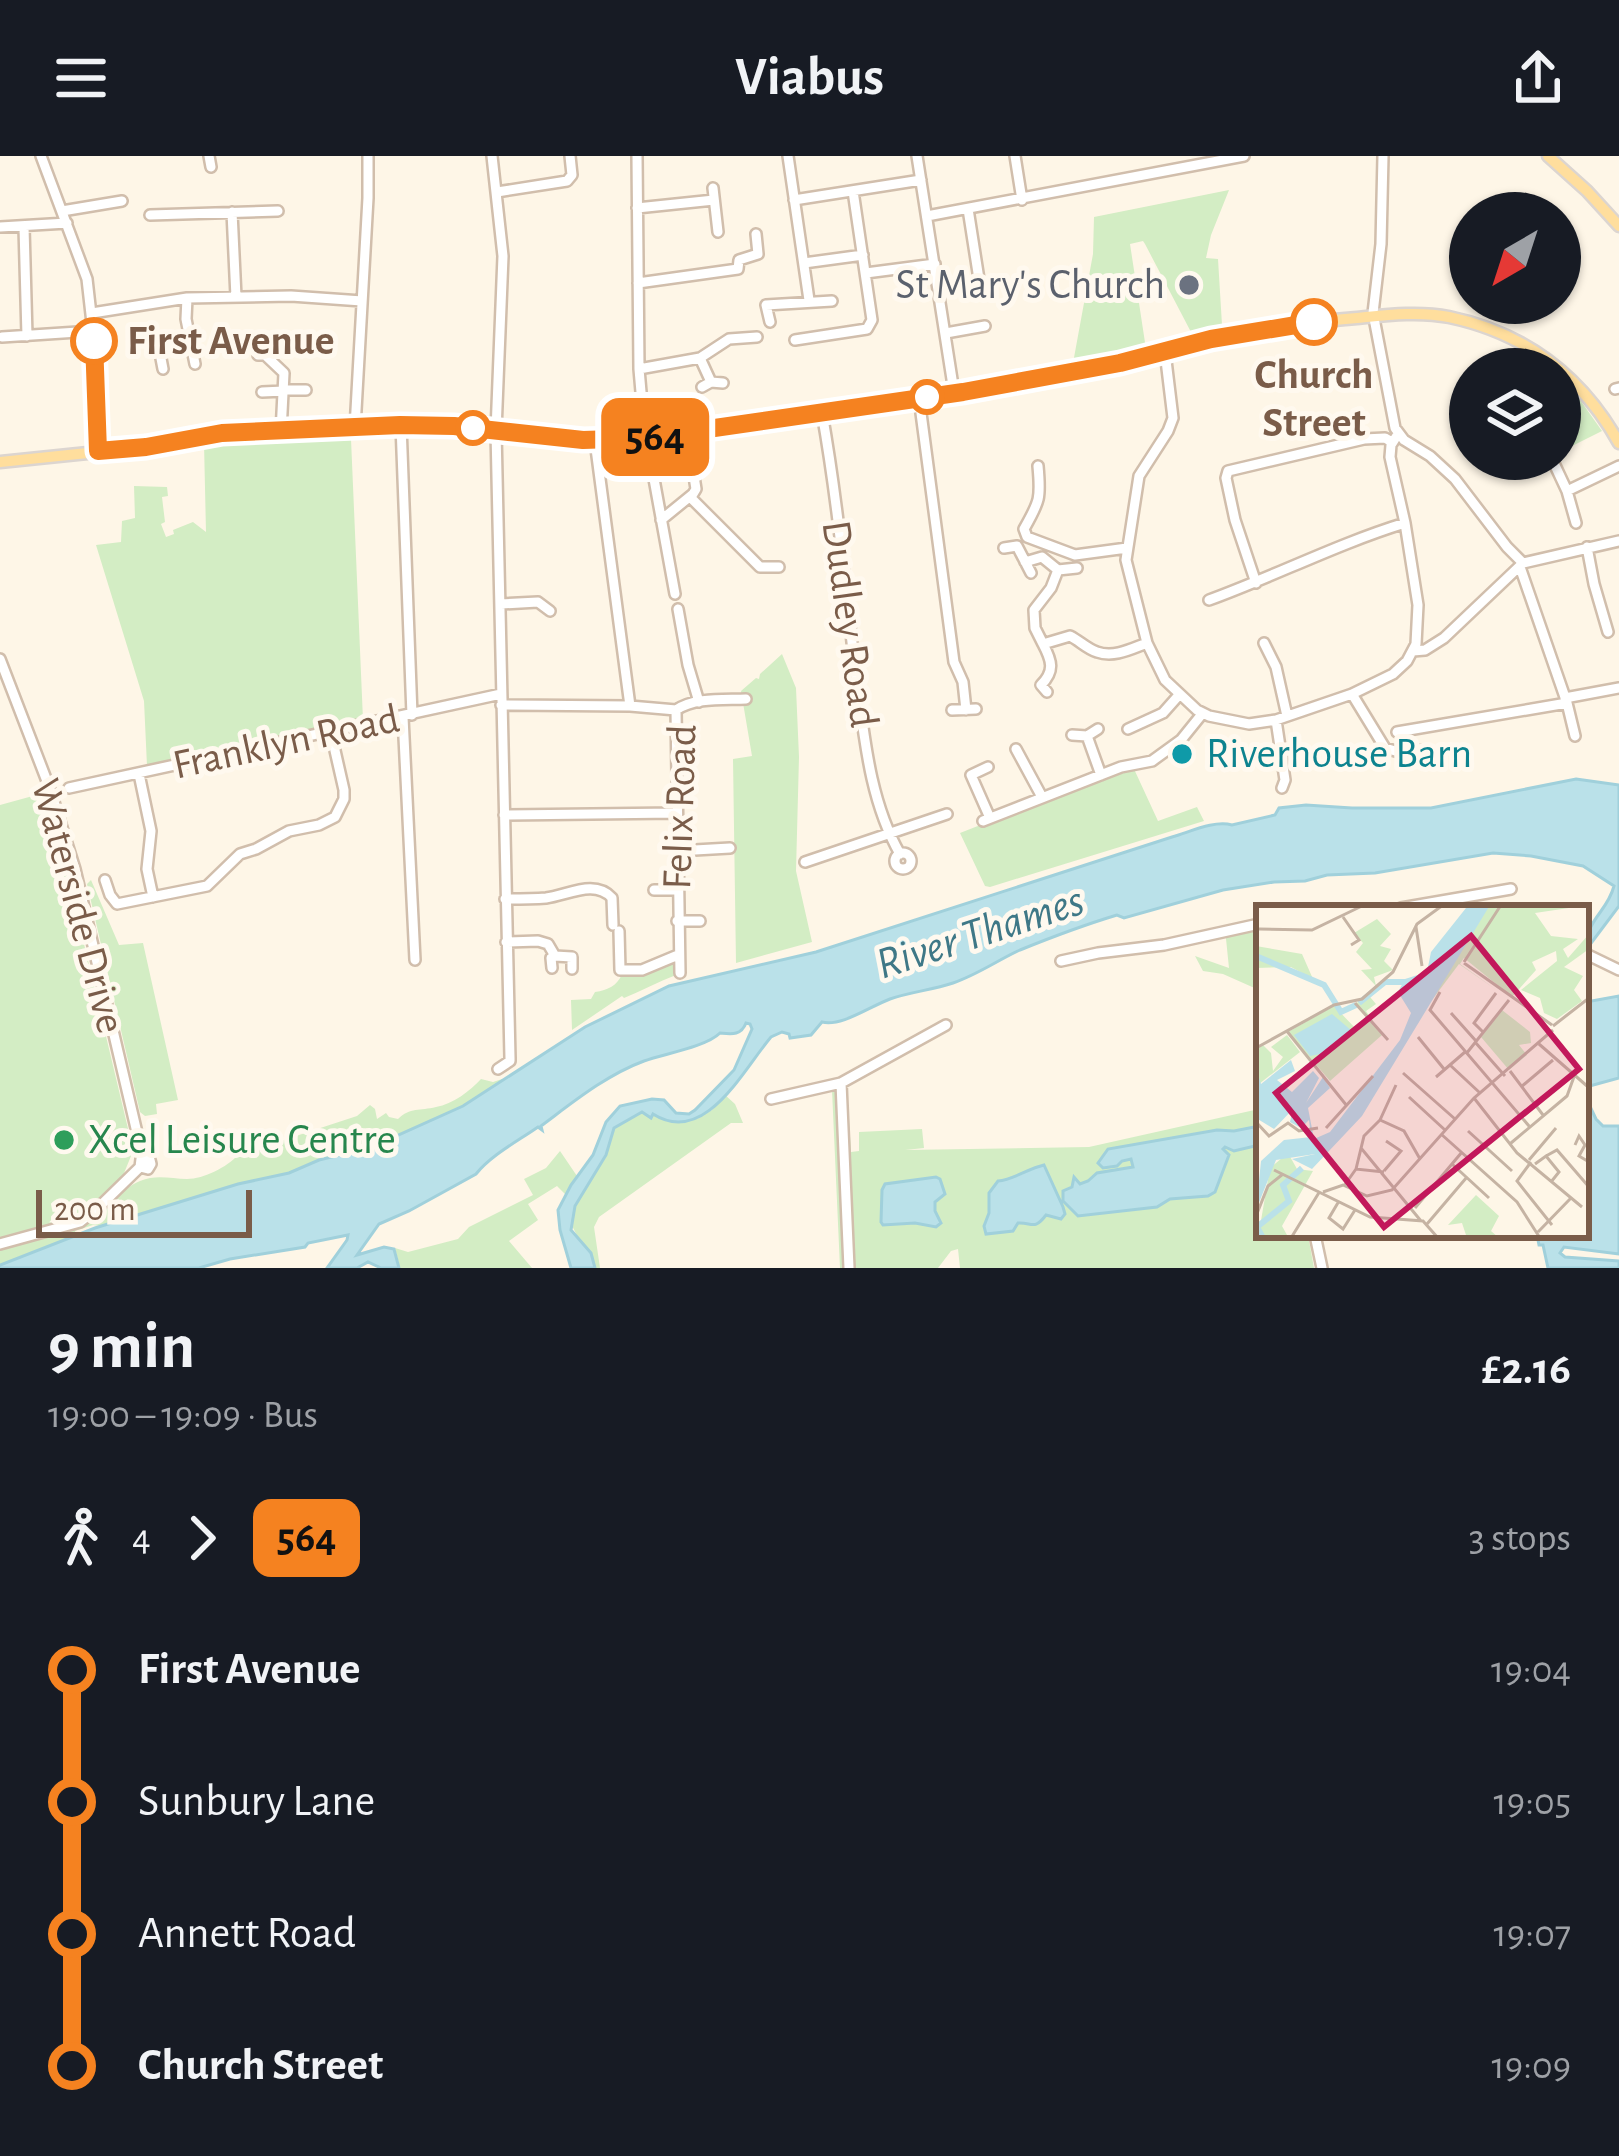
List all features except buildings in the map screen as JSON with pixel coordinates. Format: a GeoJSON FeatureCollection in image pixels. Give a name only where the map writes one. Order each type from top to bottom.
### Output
{"type":"FeatureCollection","features":[{"type":"Feature","properties":{"kind":"main road"},"geometry":{"type":"LineString","coordinates":[[1556,157],[1619,226]]}},
{"type":"Feature","properties":{"kind":"main road"},"geometry":{"type":"LineString","coordinates":[[0,466],[222,433],[400,425],[595,441],[645,438],[920,398],[1120,363],[1260,330],[1374,316],[1448,317],[1520,341],[1578,385],[1619,443]]}},
{"type":"Feature","properties":{"kind":"street"},"geometry":{"type":"LineString","coordinates":[[41,156],[86,279],[92,313],[98,451]]}},
{"type":"Feature","properties":{"kind":"street"},"geometry":{"type":"LineString","coordinates":[[355,428],[368,156]]}},
{"type":"Feature","properties":{"kind":"street"},"geometry":{"type":"LineString","coordinates":[[492,156],[503,256],[496,430],[510,1058],[498,1070]]}},
{"type":"Feature","properties":{"kind":"street"},"geometry":{"type":"LineString","coordinates":[[497,192],[567,181],[572,175],[569,156]]}},
{"type":"Feature","properties":{"kind":"street"},"geometry":{"type":"LineString","coordinates":[[637,156],[639,369],[645,438]]}},
{"type":"Feature","properties":{"kind":"street"},"geometry":{"type":"LineString","coordinates":[[788,156],[809,300]]}},
{"type":"Feature","properties":{"kind":"street"},"geometry":{"type":"LineString","coordinates":[[917,156],[954,392]]}},
{"type":"Feature","properties":{"kind":"street"},"geometry":{"type":"LineString","coordinates":[[1015,156],[1022,200]]}},
{"type":"Feature","properties":{"kind":"street"},"geometry":{"type":"LineString","coordinates":[[927,216],[1193,161],[1244,156]]}},
{"type":"Feature","properties":{"kind":"street"},"geometry":{"type":"LineString","coordinates":[[1165,352],[1173,418],[1138,476],[1126,548],[1128,574],[1147,643],[1165,680],[1202,714],[1249,724],[1352,694],[1400,669],[1418,635],[1418,605],[1391,462],[1393,420],[1374,316],[1383,156]]}},
{"type":"Feature","properties":{"kind":"street"},"geometry":{"type":"LineString","coordinates":[[794,200],[921,181]]}},
{"type":"Feature","properties":{"kind":"street"},"geometry":{"type":"LineString","coordinates":[[795,340],[867,328],[872,320],[854,191]]}},
{"type":"Feature","properties":{"kind":"street"},"geometry":{"type":"LineString","coordinates":[[637,208],[714,194],[718,232]]}},
{"type":"Feature","properties":{"kind":"street"},"geometry":{"type":"LineString","coordinates":[[62,211],[122,201]]}},
{"type":"Feature","properties":{"kind":"street"},"geometry":{"type":"LineString","coordinates":[[968,209],[981,292]]}},
{"type":"Feature","properties":{"kind":"street"},"geometry":{"type":"LineString","coordinates":[[150,215],[278,211]]}},
{"type":"Feature","properties":{"kind":"street"},"geometry":{"type":"LineString","coordinates":[[232,212],[236,296]]}},
{"type":"Feature","properties":{"kind":"street"},"geometry":{"type":"LineString","coordinates":[[0,227],[67,224]]}},
{"type":"Feature","properties":{"kind":"street"},"geometry":{"type":"LineString","coordinates":[[24,226],[27,336]]}},
{"type":"Feature","properties":{"kind":"street"},"geometry":{"type":"LineString","coordinates":[[638,283],[738,269],[739,260],[758,254],[756,234]]}},
{"type":"Feature","properties":{"kind":"street"},"geometry":{"type":"LineString","coordinates":[[804,263],[863,255]]}},
{"type":"Feature","properties":{"kind":"street"},"geometry":{"type":"LineString","coordinates":[[866,273],[935,263]]}},
{"type":"Feature","properties":{"kind":"street"},"geometry":{"type":"LineString","coordinates":[[92,313],[187,298],[291,296],[362,301]]}},
{"type":"Feature","properties":{"kind":"street"},"geometry":{"type":"LineString","coordinates":[[187,298],[186,320],[195,364]]}},
{"type":"Feature","properties":{"kind":"street"},"geometry":{"type":"LineString","coordinates":[[770,322],[766,305],[832,301]]}},
{"type":"Feature","properties":{"kind":"street"},"geometry":{"type":"LineString","coordinates":[[946,333],[985,326]]}},
{"type":"Feature","properties":{"kind":"street"},"geometry":{"type":"LineString","coordinates":[[2,337],[93,331]]}},
{"type":"Feature","properties":{"kind":"street"},"geometry":{"type":"LineString","coordinates":[[639,369],[686,369],[729,339],[749,335]]}},
{"type":"Feature","properties":{"kind":"street"},"geometry":{"type":"LineString","coordinates":[[163,369],[159,348],[192,343]]}},
{"type":"Feature","properties":{"kind":"street"},"geometry":{"type":"LineString","coordinates":[[258,355],[265,355],[284,373],[281,432]]}},
{"type":"Feature","properties":{"kind":"street"},"geometry":{"type":"LineString","coordinates":[[700,358],[712,384]]}},
{"type":"Feature","properties":{"kind":"street"},"geometry":{"type":"LineString","coordinates":[[262,392],[306,390]]}},
{"type":"Feature","properties":{"kind":"street"},"geometry":{"type":"LineString","coordinates":[[920,398],[954,662],[971,709],[952,710]]}},
{"type":"Feature","properties":{"kind":"street","name":"Dudley Road"},"geometry":{"type":"LineString","coordinates":[[822,413],[874,791],[887,833],[900,854]]}},
{"type":"Feature","properties":{"kind":"street"},"geometry":{"type":"LineString","coordinates":[[400,425],[415,960]]}},
{"type":"Feature","properties":{"kind":"street"},"geometry":{"type":"LineString","coordinates":[[661,520],[695,492],[687,432]]}},
{"type":"Feature","properties":{"kind":"street"},"geometry":{"type":"LineString","coordinates":[[1256,583],[1235,520],[1227,473],[1364,439],[1395,438],[1430,456],[1456,479],[1521,565],[1575,736]]}},
{"type":"Feature","properties":{"kind":"street"},"geometry":{"type":"LineString","coordinates":[[595,441],[630,706]]}},
{"type":"Feature","properties":{"kind":"street"},"geometry":{"type":"LineString","coordinates":[[1038,466],[1040,499],[1024,529],[1028,537],[1075,555],[1126,548]]}},
{"type":"Feature","properties":{"kind":"street"},"geometry":{"type":"LineString","coordinates":[[1567,491],[1619,466]]}},
{"type":"Feature","properties":{"kind":"street"},"geometry":{"type":"LineString","coordinates":[[652,468],[675,594]]}},
{"type":"Feature","properties":{"kind":"street"},"geometry":{"type":"LineString","coordinates":[[1562,480],[1576,523]]}},
{"type":"Feature","properties":{"kind":"street"},"geometry":{"type":"LineString","coordinates":[[690,497],[760,567],[779,567]]}},
{"type":"Feature","properties":{"kind":"street"},"geometry":{"type":"LineString","coordinates":[[1209,600],[1405,523]]}},
{"type":"Feature","properties":{"kind":"street"},"geometry":{"type":"LineString","coordinates":[[1413,651],[1425,650],[1444,638],[1521,565],[1619,541]]}},
{"type":"Feature","properties":{"kind":"street"},"geometry":{"type":"LineString","coordinates":[[1004,548],[1017,546],[1028,568],[1042,557],[1058,570],[1077,568]]}},
{"type":"Feature","properties":{"kind":"street"},"geometry":{"type":"LineString","coordinates":[[1587,548],[1608,632]]}},
{"type":"Feature","properties":{"kind":"street"},"geometry":{"type":"LineString","coordinates":[[1040,689],[1052,670],[1035,628],[1034,610],[1058,570]]}},
{"type":"Feature","properties":{"kind":"street"},"geometry":{"type":"LineString","coordinates":[[501,604],[538,602],[550,611]]}},
{"type":"Feature","properties":{"kind":"street"},"geometry":{"type":"LineString","coordinates":[[1021,606],[1034,610]]}},
{"type":"Feature","properties":{"kind":"street"},"geometry":{"type":"LineString","coordinates":[[678,609],[699,701]]}},
{"type":"Feature","properties":{"kind":"street"},"geometry":{"type":"LineString","coordinates":[[1042,644],[1070,637],[1108,654],[1147,643]]}},
{"type":"Feature","properties":{"kind":"street"},"geometry":{"type":"LineString","coordinates":[[1264,643],[1276,667],[1282,788]]}},
{"type":"Feature","properties":{"kind":"street","name":"Waterside Drive"},"geometry":{"type":"LineString","coordinates":[[0,659],[75,869],[142,1162],[80,1222],[0,1244]]}},
{"type":"Feature","properties":{"kind":"street"},"geometry":{"type":"LineString","coordinates":[[1397,732],[1619,688]]}},
{"type":"Feature","properties":{"kind":"street"},"geometry":{"type":"LineString","coordinates":[[1128,729],[1164,713],[1179,694]]}},
{"type":"Feature","properties":{"kind":"street"},"geometry":{"type":"LineString","coordinates":[[1352,694],[1384,748],[1402,753],[1425,749]]}},
{"type":"Feature","properties":{"kind":"street","name":"Felix Road"},"geometry":{"type":"LineString","coordinates":[[680,973],[676,710],[699,701],[746,699]]}},
{"type":"Feature","properties":{"kind":"street","name":"Franklyn Road"},"geometry":{"type":"LineString","coordinates":[[69,788],[501,700],[676,710]]}},
{"type":"Feature","properties":{"kind":"street"},"geometry":{"type":"LineString","coordinates":[[988,767],[971,775],[987,819],[1121,767],[1152,761],[1202,714]]}},
{"type":"Feature","properties":{"kind":"street"},"geometry":{"type":"LineString","coordinates":[[1072,734],[1087,736],[1098,729]]}},
{"type":"Feature","properties":{"kind":"street"},"geometry":{"type":"LineString","coordinates":[[105,880],[117,904],[207,886],[240,854],[289,831],[335,817],[344,790],[332,733]]}},
{"type":"Feature","properties":{"kind":"street"},"geometry":{"type":"LineString","coordinates":[[1087,736],[1101,775]]}},
{"type":"Feature","properties":{"kind":"street"},"geometry":{"type":"LineString","coordinates":[[1035,750],[1018,752],[1042,797]]}},
{"type":"Feature","properties":{"kind":"street"},"geometry":{"type":"LineString","coordinates":[[139,774],[151,831],[147,869],[153,897]]}},
{"type":"Feature","properties":{"kind":"street"},"geometry":{"type":"LineString","coordinates":[[504,815],[676,813]]}},
{"type":"Feature","properties":{"kind":"street"},"geometry":{"type":"LineString","coordinates":[[805,862],[947,814]]}},
{"type":"Feature","properties":{"kind":"street"},"geometry":{"type":"LineString","coordinates":[[677,851],[730,848]]}},
{"type":"Feature","properties":{"kind":"street"},"geometry":{"type":"LineString","coordinates":[[1416,905],[1511,889]]}},
{"type":"Feature","properties":{"kind":"street"},"geometry":{"type":"LineString","coordinates":[[505,899],[601,890],[613,898],[620,970],[642,970],[678,955]]}},
{"type":"Feature","properties":{"kind":"street"},"geometry":{"type":"LineString","coordinates":[[654,890],[677,890]]}},
{"type":"Feature","properties":{"kind":"street"},"geometry":{"type":"LineString","coordinates":[[1480,892],[1483,905]]}},
{"type":"Feature","properties":{"kind":"street"},"geometry":{"type":"LineString","coordinates":[[677,921],[700,921]]}},
{"type":"Feature","properties":{"kind":"street"},"geometry":{"type":"LineString","coordinates":[[1061,961],[1256,925]]}},
{"type":"Feature","properties":{"kind":"street"},"geometry":{"type":"LineString","coordinates":[[506,941],[544,942],[554,962],[572,956],[572,969]]}},
{"type":"Feature","properties":{"kind":"street"},"geometry":{"type":"LineString","coordinates":[[1589,956],[1619,970]]}},
{"type":"Feature","properties":{"kind":"street"},"geometry":{"type":"LineString","coordinates":[[771,1099],[842,1083],[946,1025]]}},
{"type":"Feature","properties":{"kind":"street"},"geometry":{"type":"LineString","coordinates":[[842,1083],[849,1268]]}},
{"type":"Feature","properties":{"kind":"street"},"geometry":{"type":"LineString","coordinates":[[1316,1238],[1322,1268]]}},
{"type":"Feature","properties":{"kind":"green space"},"geometry":{"type":"Polygon","coordinates":[[[1229,190],[1206,258],[1218,259],[1222,325],[1192,334],[1143,241],[1130,244],[1146,349],[1073,363],[1093,254],[1094,217],[1229,190]]]}},
{"type":"Feature","properties":{"kind":"green space"},"geometry":{"type":"Polygon","coordinates":[[[1581,401],[1602,431],[1581,442],[1581,401]]]}},
{"type":"Feature","properties":{"kind":"green space"},"geometry":{"type":"Polygon","coordinates":[[[351,439],[363,720],[147,766],[144,701],[96,545],[121,542],[122,521],[135,518],[134,486],[167,487],[168,496],[162,497],[165,522],[161,524],[166,537],[193,522],[206,532],[204,443],[351,439]]]}},
{"type":"Feature","properties":{"kind":"green space"},"geometry":{"type":"Polygon","coordinates":[[[782,654],[796,688],[796,871],[812,942],[736,963],[733,759],[752,756],[741,691],[782,654]]]}},
{"type":"Feature","properties":{"kind":"green space"},"geometry":{"type":"Polygon","coordinates":[[[1134,769],[1158,821],[1197,807],[1204,821],[985,886],[960,833],[1134,769]]]}},
{"type":"Feature","properties":{"kind":"green space"},"geometry":{"type":"Polygon","coordinates":[[[40,794],[69,881],[131,1156],[120,1183],[86,1211],[44,1229],[0,1239],[0,805],[40,794]]]}},
{"type":"Feature","properties":{"kind":"green space"},"geometry":{"type":"Polygon","coordinates":[[[91,880],[119,945],[143,943],[178,1100],[156,1104],[157,1114],[140,1112],[87,884],[91,880]]]}},
{"type":"Feature","properties":{"kind":"green space"},"geometry":{"type":"Polygon","coordinates":[[[1256,924],[1256,989],[1203,971],[1195,956],[1229,968],[1225,929],[1256,924]]]}},
{"type":"Feature","properties":{"kind":"green space"},"geometry":{"type":"Polygon","coordinates":[[[675,963],[676,975],[622,996],[572,1030],[571,1000],[591,999],[622,974],[675,963]]]}},
{"type":"Feature","properties":{"kind":"green space"},"geometry":{"type":"Polygon","coordinates":[[[481,1079],[502,1079],[504,1085],[400,1143],[350,1153],[272,1182],[266,1177],[158,1214],[154,1209],[109,1227],[93,1225],[75,1231],[78,1240],[0,1265],[0,1247],[88,1222],[140,1181],[201,1177],[238,1155],[357,1116],[370,1105],[377,1119],[386,1113],[398,1119],[411,1111],[449,1103],[481,1079]]]}},
{"type":"Feature","properties":{"kind":"green space"},"geometry":{"type":"Polygon","coordinates":[[[847,1087],[851,1152],[859,1151],[859,1132],[922,1129],[924,1148],[905,1150],[1089,1147],[1256,1110],[1256,1238],[1309,1238],[1314,1268],[960,1268],[958,1249],[938,1268],[855,1268],[851,1193],[850,1268],[840,1268],[832,1090],[847,1087]]]}},
{"type":"Feature","properties":{"kind":"green space"},"geometry":{"type":"Polygon","coordinates":[[[725,1095],[743,1123],[731,1123],[599,1217],[594,1227],[600,1268],[594,1268],[571,1224],[575,1206],[606,1155],[614,1128],[642,1112],[697,1119],[725,1095]]]}},
{"type":"Feature","properties":{"kind":"green space"},"geometry":{"type":"Polygon","coordinates":[[[560,1151],[577,1176],[566,1195],[557,1186],[528,1204],[538,1220],[509,1241],[532,1268],[400,1268],[395,1248],[408,1252],[458,1239],[469,1227],[533,1195],[524,1179],[546,1168],[560,1151]]]}},
{"type":"Feature","properties":{"kind":"water","name":"River Thames"},"geometry":{"type":"Polygon","coordinates":[[[1576,779],[1619,785],[1619,906],[1589,946],[1589,930],[1614,886],[1583,866],[1493,853],[1375,873],[1274,882],[1223,890],[1124,918],[1117,915],[1020,950],[953,983],[890,999],[838,1022],[822,1022],[811,1035],[790,1038],[782,1032],[771,1037],[735,1085],[706,1113],[672,1122],[642,1112],[614,1128],[606,1155],[575,1206],[571,1230],[591,1253],[595,1268],[571,1268],[558,1210],[593,1155],[606,1122],[620,1106],[652,1099],[664,1100],[676,1113],[695,1110],[734,1070],[750,1024],[616,1074],[541,1126],[542,1130],[538,1127],[497,1154],[476,1174],[379,1224],[357,1255],[394,1249],[399,1268],[368,1262],[357,1268],[327,1268],[348,1235],[199,1268],[0,1268],[95,1228],[289,1173],[396,1136],[463,1106],[585,1027],[669,986],[816,952],[1202,827],[1275,815],[1279,808],[1431,808],[1576,779]]]}},
{"type":"Feature","properties":{"kind":"water"},"geometry":{"type":"Polygon","coordinates":[[[1619,996],[1619,1078],[1589,1086],[1589,1001],[1619,996]]]}},
{"type":"Feature","properties":{"kind":"water"},"geometry":{"type":"Polygon","coordinates":[[[1589,1104],[1603,1126],[1619,1126],[1619,1254],[1564,1247],[1560,1253],[1619,1261],[1619,1268],[1548,1268],[1543,1245],[1538,1238],[1589,1238],[1589,1104]]]}},
{"type":"Feature","properties":{"kind":"water"},"geometry":{"type":"Polygon","coordinates":[[[1256,1127],[1256,1146],[1223,1149],[1229,1155],[1215,1192],[1208,1196],[1078,1216],[1063,1201],[1063,1191],[1072,1187],[1074,1177],[1080,1184],[1097,1173],[1133,1167],[1131,1159],[1103,1168],[1098,1163],[1108,1149],[1256,1127]]]}},
{"type":"Feature","properties":{"kind":"water"},"geometry":{"type":"Polygon","coordinates":[[[1044,1165],[1063,1207],[1061,1219],[1046,1215],[1036,1224],[1018,1223],[1013,1231],[986,1234],[989,1193],[998,1181],[1044,1165]]]}},
{"type":"Feature","properties":{"kind":"water"},"geometry":{"type":"Polygon","coordinates":[[[936,1177],[945,1194],[935,1202],[941,1223],[936,1227],[883,1225],[885,1184],[936,1177]]]}},
{"type":"Feature","properties":{"kind":"bus line","name":"564"},"geometry":{"type":"LineString","coordinates":[[94,341],[98,451],[222,433],[400,425],[583,440],[645,438],[963,392],[1314,322]]}},
{"type":"Feature","properties":{"kind":"place","name":"St Mary's Church"},"geometry":{"type":"Point","coordinates":[1189,285]}},
{"type":"Feature","properties":{"kind":"place","name":"Church Street"},"geometry":{"type":"Point","coordinates":[1314,322]}},
{"type":"Feature","properties":{"kind":"place","name":"First Avenue"},"geometry":{"type":"Point","coordinates":[94,341]}},
{"type":"Feature","properties":{"kind":"place","name":"Riverhouse Barn"},"geometry":{"type":"Point","coordinates":[1182,754]}},
{"type":"Feature","properties":{"kind":"place","name":"Xcel Leisure Centre"},"geometry":{"type":"Point","coordinates":[64,1140]}}]}
